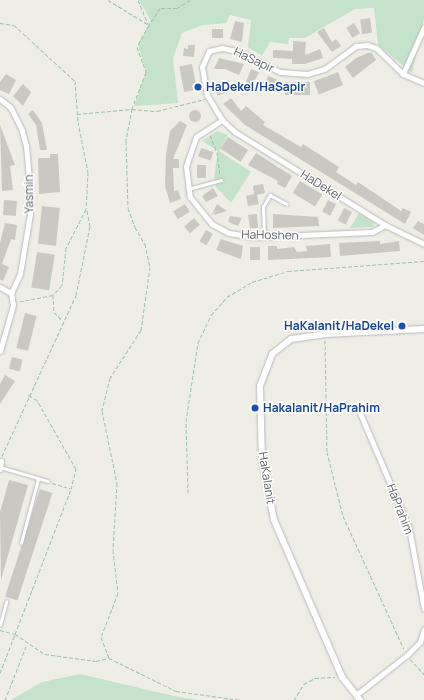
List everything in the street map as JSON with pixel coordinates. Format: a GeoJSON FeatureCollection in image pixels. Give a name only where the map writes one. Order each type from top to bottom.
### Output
{"type":"FeatureCollection","features":[{"type":"Feature","properties":{"kind":"street"},"geometry":{"type":"LineString","coordinates":[[403,74],[424,27]]}},
{"type":"Feature","properties":{"kind":"street","name":"HaSapir"},"geometry":{"type":"LineString","coordinates":[[222,120],[209,98],[202,75],[203,61],[209,51],[222,48],[237,51],[280,72],[300,75],[324,69],[356,46],[367,45],[376,48],[403,74],[424,83]]}},
{"type":"Feature","properties":{"kind":"street","name":"Yasmin"},"geometry":{"type":"LineString","coordinates":[[0,99],[11,108],[22,131],[26,146],[30,190],[30,214],[20,274],[11,293]]}},
{"type":"Feature","properties":{"kind":"street","name":"HaHoshen"},"geometry":{"type":"LineString","coordinates":[[222,120],[206,127],[196,136],[189,150],[186,166],[188,189],[196,207],[212,224],[238,235],[264,237],[372,232],[385,226]]}},
{"type":"Feature","properties":{"kind":"street","name":"HaDekel"},"geometry":{"type":"LineString","coordinates":[[222,120],[245,139],[385,226],[424,244]]}},
{"type":"Feature","properties":{"kind":"street"},"geometry":{"type":"LineString","coordinates":[[0,287],[11,293],[12,302],[0,351]]}},
{"type":"Feature","properties":{"kind":"street","name":"HaKalanit"},"geometry":{"type":"LineString","coordinates":[[358,698],[342,677],[274,520],[262,459],[260,386],[272,354],[291,339],[325,334],[424,329]]}},
{"type":"Feature","properties":{"kind":"street","name":"HaPrahim"},"geometry":{"type":"LineString","coordinates":[[360,413],[409,528],[424,609]]}},
{"type":"Feature","properties":{"kind":"street"},"geometry":{"type":"LineString","coordinates":[[0,468],[1,461]]}},
{"type":"Feature","properties":{"kind":"street"},"geometry":{"type":"LineString","coordinates":[[358,698],[420,642],[424,630]]}},
{"type":"Feature","properties":{"kind":"lane"},"geometry":{"type":"LineString","coordinates":[[188,189],[221,180]]}},
{"type":"Feature","properties":{"kind":"lane"},"geometry":{"type":"LineString","coordinates":[[264,237],[263,207],[270,195],[287,204]]}},
{"type":"Feature","properties":{"kind":"lane"},"geometry":{"type":"LineString","coordinates":[[0,468],[48,481]]}},
{"type":"Feature","properties":{"kind":"lane"},"geometry":{"type":"LineString","coordinates":[[21,543],[38,479]]}},
{"type":"Feature","properties":{"kind":"lane"},"geometry":{"type":"LineString","coordinates":[[0,625],[6,602]]}},
{"type":"Feature","properties":{"kind":"path"},"geometry":{"type":"LineString","coordinates":[[108,0],[149,25]]}},
{"type":"Feature","properties":{"kind":"path"},"geometry":{"type":"LineString","coordinates":[[138,0],[149,25]]}},
{"type":"Feature","properties":{"kind":"path"},"geometry":{"type":"LineString","coordinates":[[109,658],[101,637],[118,593],[113,550],[117,483],[102,411],[110,378],[140,330],[150,267],[145,244],[128,208],[126,141],[132,109],[146,72],[137,47],[160,8],[177,8],[190,0]]}},
{"type":"Feature","properties":{"kind":"path"},"geometry":{"type":"LineString","coordinates":[[0,23],[14,24],[75,81],[77,114],[88,172],[86,209],[90,226],[76,295],[62,321],[3,453]]}},
{"type":"Feature","properties":{"kind":"path"},"geometry":{"type":"LineString","coordinates":[[77,114],[132,109],[157,111],[209,98]]}},
{"type":"Feature","properties":{"kind":"path"},"geometry":{"type":"LineString","coordinates":[[206,127],[217,152],[221,180]]}},
{"type":"Feature","properties":{"kind":"path"},"geometry":{"type":"LineString","coordinates":[[12,302],[53,295],[62,286],[66,248],[86,209]]}},
{"type":"Feature","properties":{"kind":"path"},"geometry":{"type":"LineString","coordinates":[[188,493],[186,421],[198,343],[211,315],[227,297],[252,282],[288,271],[424,261]]}},
{"type":"Feature","properties":{"kind":"path"},"geometry":{"type":"LineString","coordinates":[[53,295],[54,312],[62,321]]}},
{"type":"Feature","properties":{"kind":"path"},"geometry":{"type":"LineString","coordinates":[[325,334],[327,452],[343,516],[407,655],[424,674]]}},
{"type":"Feature","properties":{"kind":"path"},"geometry":{"type":"LineString","coordinates":[[0,673],[71,489],[76,469],[37,400],[28,395]]}},
{"type":"Feature","properties":{"kind":"path"},"geometry":{"type":"LineString","coordinates":[[48,481],[71,489]]}},
{"type":"Feature","properties":{"kind":"path"},"geometry":{"type":"LineString","coordinates":[[0,630],[15,634],[27,644],[45,654],[96,661],[109,658],[176,691],[241,700]]}},
{"type":"Feature","properties":{"kind":"path"},"geometry":{"type":"LineString","coordinates":[[5,700],[27,644]]}},
{"type":"Feature","properties":{"kind":"path"},"geometry":{"type":"LineString","coordinates":[[294,700],[304,684],[315,678],[342,677]]}},
{"type":"Feature","properties":{"kind":"green space"},"geometry":{"type":"Polygon","coordinates":[[[139,0],[424,0],[424,18],[412,73],[378,45],[374,8],[355,9],[305,38],[289,38],[288,44],[270,42],[262,56],[248,47],[251,20],[230,15],[226,23],[203,25],[182,33],[173,58],[178,103],[134,106],[146,72],[138,44],[151,21],[139,0]]]}},
{"type":"Feature","properties":{"kind":"green space"},"geometry":{"type":"Polygon","coordinates":[[[217,131],[228,135],[219,151],[251,172],[231,203],[216,187],[214,178],[218,151],[202,141],[217,131]]]}},
{"type":"Feature","properties":{"kind":"green space"},"geometry":{"type":"Polygon","coordinates":[[[359,213],[374,223],[373,227],[350,228],[359,213]]]}},
{"type":"Feature","properties":{"kind":"green space"},"geometry":{"type":"Polygon","coordinates":[[[80,674],[178,697],[200,700],[11,700],[42,682],[80,674]]]}},
{"type":"Feature","properties":{"kind":"building"},"geometry":{"type":"Polygon","coordinates":[[[370,18],[372,33],[362,34],[360,19],[370,18]]]}},
{"type":"Feature","properties":{"kind":"building"},"geometry":{"type":"Polygon","coordinates":[[[235,21],[244,23],[242,42],[230,39],[235,21]]]}},
{"type":"Feature","properties":{"kind":"building"},"geometry":{"type":"Polygon","coordinates":[[[354,23],[360,33],[352,38],[346,28],[354,23]]]}},
{"type":"Feature","properties":{"kind":"building"},"geometry":{"type":"Polygon","coordinates":[[[324,28],[332,42],[336,39],[341,46],[332,52],[317,32],[324,28]]]}},
{"type":"Feature","properties":{"kind":"building"},"geometry":{"type":"Polygon","coordinates":[[[212,29],[223,29],[223,38],[212,38],[212,29]]]}},
{"type":"Feature","properties":{"kind":"building"},"geometry":{"type":"Polygon","coordinates":[[[293,41],[306,42],[305,55],[320,49],[323,58],[305,64],[292,64],[292,59],[273,58],[273,50],[293,51],[293,41]]]}},
{"type":"Feature","properties":{"kind":"building"},"geometry":{"type":"Polygon","coordinates":[[[188,45],[195,45],[194,57],[183,56],[184,48],[188,49],[188,45]]]}},
{"type":"Feature","properties":{"kind":"building"},"geometry":{"type":"Polygon","coordinates":[[[372,53],[376,60],[353,78],[345,67],[356,58],[372,53]]]}},
{"type":"Feature","properties":{"kind":"building"},"geometry":{"type":"Polygon","coordinates":[[[219,58],[244,64],[239,75],[225,69],[214,69],[219,58]]]}},
{"type":"Feature","properties":{"kind":"building"},"geometry":{"type":"Polygon","coordinates":[[[192,64],[197,90],[184,92],[179,66],[192,64]]]}},
{"type":"Feature","properties":{"kind":"building"},"geometry":{"type":"Polygon","coordinates":[[[251,69],[259,72],[252,86],[246,82],[251,69]]]}},
{"type":"Feature","properties":{"kind":"building"},"geometry":{"type":"Polygon","coordinates":[[[338,72],[343,85],[319,94],[314,81],[338,72]]]}},
{"type":"Feature","properties":{"kind":"building"},"geometry":{"type":"Polygon","coordinates":[[[6,74],[16,80],[9,94],[0,90],[0,82],[6,74]]]}},
{"type":"Feature","properties":{"kind":"building"},"geometry":{"type":"Polygon","coordinates":[[[268,76],[276,79],[271,92],[263,89],[268,76]]]}},
{"type":"Feature","properties":{"kind":"building"},"geometry":{"type":"Polygon","coordinates":[[[223,81],[227,92],[218,96],[214,84],[223,81]]]}},
{"type":"Feature","properties":{"kind":"building"},"geometry":{"type":"Polygon","coordinates":[[[285,82],[310,82],[310,95],[285,95],[285,82]]]}},
{"type":"Feature","properties":{"kind":"building"},"geometry":{"type":"Polygon","coordinates":[[[23,84],[31,92],[23,106],[13,96],[23,84]]]}},
{"type":"Feature","properties":{"kind":"building"},"geometry":{"type":"Polygon","coordinates":[[[231,98],[241,111],[246,106],[265,122],[263,125],[301,147],[303,144],[339,167],[336,172],[356,185],[358,182],[401,211],[403,208],[411,212],[405,224],[245,125],[223,104],[231,98]]]}},
{"type":"Feature","properties":{"kind":"building"},"geometry":{"type":"Polygon","coordinates":[[[33,110],[42,123],[47,150],[40,150],[36,125],[28,114],[33,110]]]}},
{"type":"Feature","properties":{"kind":"building"},"geometry":{"type":"Polygon","coordinates":[[[197,110],[200,111],[200,121],[193,122],[190,121],[189,114],[190,111],[197,110]]]}},
{"type":"Feature","properties":{"kind":"building"},"geometry":{"type":"Polygon","coordinates":[[[180,121],[187,125],[173,159],[179,159],[179,168],[173,168],[174,191],[178,190],[181,199],[170,203],[165,186],[166,154],[170,131],[180,121]]]}},
{"type":"Feature","properties":{"kind":"building"},"geometry":{"type":"Polygon","coordinates":[[[0,125],[15,165],[10,166],[13,190],[2,191],[0,125]]]}},
{"type":"Feature","properties":{"kind":"building"},"geometry":{"type":"Polygon","coordinates":[[[228,137],[248,150],[241,162],[220,149],[228,137]]]}},
{"type":"Feature","properties":{"kind":"building"},"geometry":{"type":"Polygon","coordinates":[[[201,148],[213,152],[211,161],[198,157],[201,148]]]}},
{"type":"Feature","properties":{"kind":"building"},"geometry":{"type":"Polygon","coordinates":[[[256,153],[292,176],[285,188],[277,184],[278,181],[248,165],[256,153]]]}},
{"type":"Feature","properties":{"kind":"building"},"geometry":{"type":"Polygon","coordinates":[[[50,154],[58,154],[60,192],[39,194],[38,158],[50,158],[50,154]]]}},
{"type":"Feature","properties":{"kind":"building"},"geometry":{"type":"Polygon","coordinates":[[[197,165],[206,165],[206,178],[197,178],[197,165]]]}},
{"type":"Feature","properties":{"kind":"building"},"geometry":{"type":"Polygon","coordinates":[[[300,181],[322,194],[315,206],[293,193],[300,181]]]}},
{"type":"Feature","properties":{"kind":"building"},"geometry":{"type":"Polygon","coordinates":[[[263,184],[265,193],[257,195],[259,204],[248,206],[246,196],[254,194],[253,186],[263,184]]]}},
{"type":"Feature","properties":{"kind":"building"},"geometry":{"type":"Polygon","coordinates":[[[213,188],[218,196],[206,202],[202,196],[213,188]]]}},
{"type":"Feature","properties":{"kind":"building"},"geometry":{"type":"Polygon","coordinates":[[[4,200],[17,201],[16,216],[3,215],[4,200]]]}},
{"type":"Feature","properties":{"kind":"building"},"geometry":{"type":"Polygon","coordinates":[[[328,200],[336,204],[330,216],[322,212],[328,200]]]}},
{"type":"Feature","properties":{"kind":"building"},"geometry":{"type":"Polygon","coordinates":[[[185,204],[190,212],[178,219],[173,211],[185,204]]]}},
{"type":"Feature","properties":{"kind":"building"},"geometry":{"type":"Polygon","coordinates":[[[217,204],[227,211],[214,215],[216,211],[211,216],[217,204]]]}},
{"type":"Feature","properties":{"kind":"building"},"geometry":{"type":"Polygon","coordinates":[[[42,206],[60,208],[56,246],[38,244],[42,206]]]}},
{"type":"Feature","properties":{"kind":"building"},"geometry":{"type":"Polygon","coordinates":[[[344,208],[352,212],[346,225],[338,220],[344,208]]]}},
{"type":"Feature","properties":{"kind":"building"},"geometry":{"type":"Polygon","coordinates":[[[257,214],[258,228],[250,228],[248,215],[257,214]]]}},
{"type":"Feature","properties":{"kind":"building"},"geometry":{"type":"Polygon","coordinates":[[[273,214],[318,217],[319,226],[273,228],[273,214]]]}},
{"type":"Feature","properties":{"kind":"building"},"geometry":{"type":"Polygon","coordinates":[[[230,216],[242,218],[238,226],[228,222],[230,216]]]}},
{"type":"Feature","properties":{"kind":"building"},"geometry":{"type":"Polygon","coordinates":[[[194,218],[200,225],[190,233],[184,227],[194,218]]]}},
{"type":"Feature","properties":{"kind":"building"},"geometry":{"type":"Polygon","coordinates":[[[418,221],[424,224],[424,235],[413,228],[418,221]]]}},
{"type":"Feature","properties":{"kind":"building"},"geometry":{"type":"Polygon","coordinates":[[[5,223],[17,225],[15,240],[11,239],[2,264],[9,267],[3,281],[0,280],[0,243],[5,223]]]}},
{"type":"Feature","properties":{"kind":"building"},"geometry":{"type":"Polygon","coordinates":[[[206,230],[213,234],[206,245],[200,241],[206,230]]]}},
{"type":"Feature","properties":{"kind":"building"},"geometry":{"type":"Polygon","coordinates":[[[221,239],[243,246],[241,259],[216,250],[221,239]]]}},
{"type":"Feature","properties":{"kind":"building"},"geometry":{"type":"Polygon","coordinates":[[[380,241],[380,244],[399,241],[400,251],[340,256],[339,243],[380,241]]]}},
{"type":"Feature","properties":{"kind":"building"},"geometry":{"type":"Polygon","coordinates":[[[330,244],[331,257],[268,260],[268,246],[277,246],[277,249],[294,247],[297,252],[307,251],[306,246],[330,244]]]}},
{"type":"Feature","properties":{"kind":"building"},"geometry":{"type":"Polygon","coordinates":[[[250,247],[260,247],[260,260],[250,260],[250,247]]]}},
{"type":"Feature","properties":{"kind":"building"},"geometry":{"type":"Polygon","coordinates":[[[37,252],[55,255],[49,290],[31,288],[37,252]]]}},
{"type":"Feature","properties":{"kind":"building"},"geometry":{"type":"Polygon","coordinates":[[[25,313],[37,316],[28,351],[16,348],[25,313]]]}},
{"type":"Feature","properties":{"kind":"building"},"geometry":{"type":"Polygon","coordinates":[[[12,357],[23,360],[20,371],[9,369],[12,357]]]}},
{"type":"Feature","properties":{"kind":"building"},"geometry":{"type":"Polygon","coordinates":[[[5,375],[15,381],[0,404],[0,384],[5,375]]]}},
{"type":"Feature","properties":{"kind":"building"},"geometry":{"type":"Polygon","coordinates":[[[9,480],[28,485],[1,580],[0,512],[9,480]]]}},
{"type":"Feature","properties":{"kind":"building"},"geometry":{"type":"Polygon","coordinates":[[[40,489],[52,493],[17,600],[5,596],[40,489]]]}},
{"type":"Feature","properties":{"kind":"place","name":"HaDekel/HaSapir"},"geometry":{"type":"Point","coordinates":[198,87]}},
{"type":"Feature","properties":{"kind":"place","name":"HaKalanit/HaDekel"},"geometry":{"type":"Point","coordinates":[402,326]}},
{"type":"Feature","properties":{"kind":"place","name":"Hakalanit/HaPrahim"},"geometry":{"type":"Point","coordinates":[255,408]}}]}
